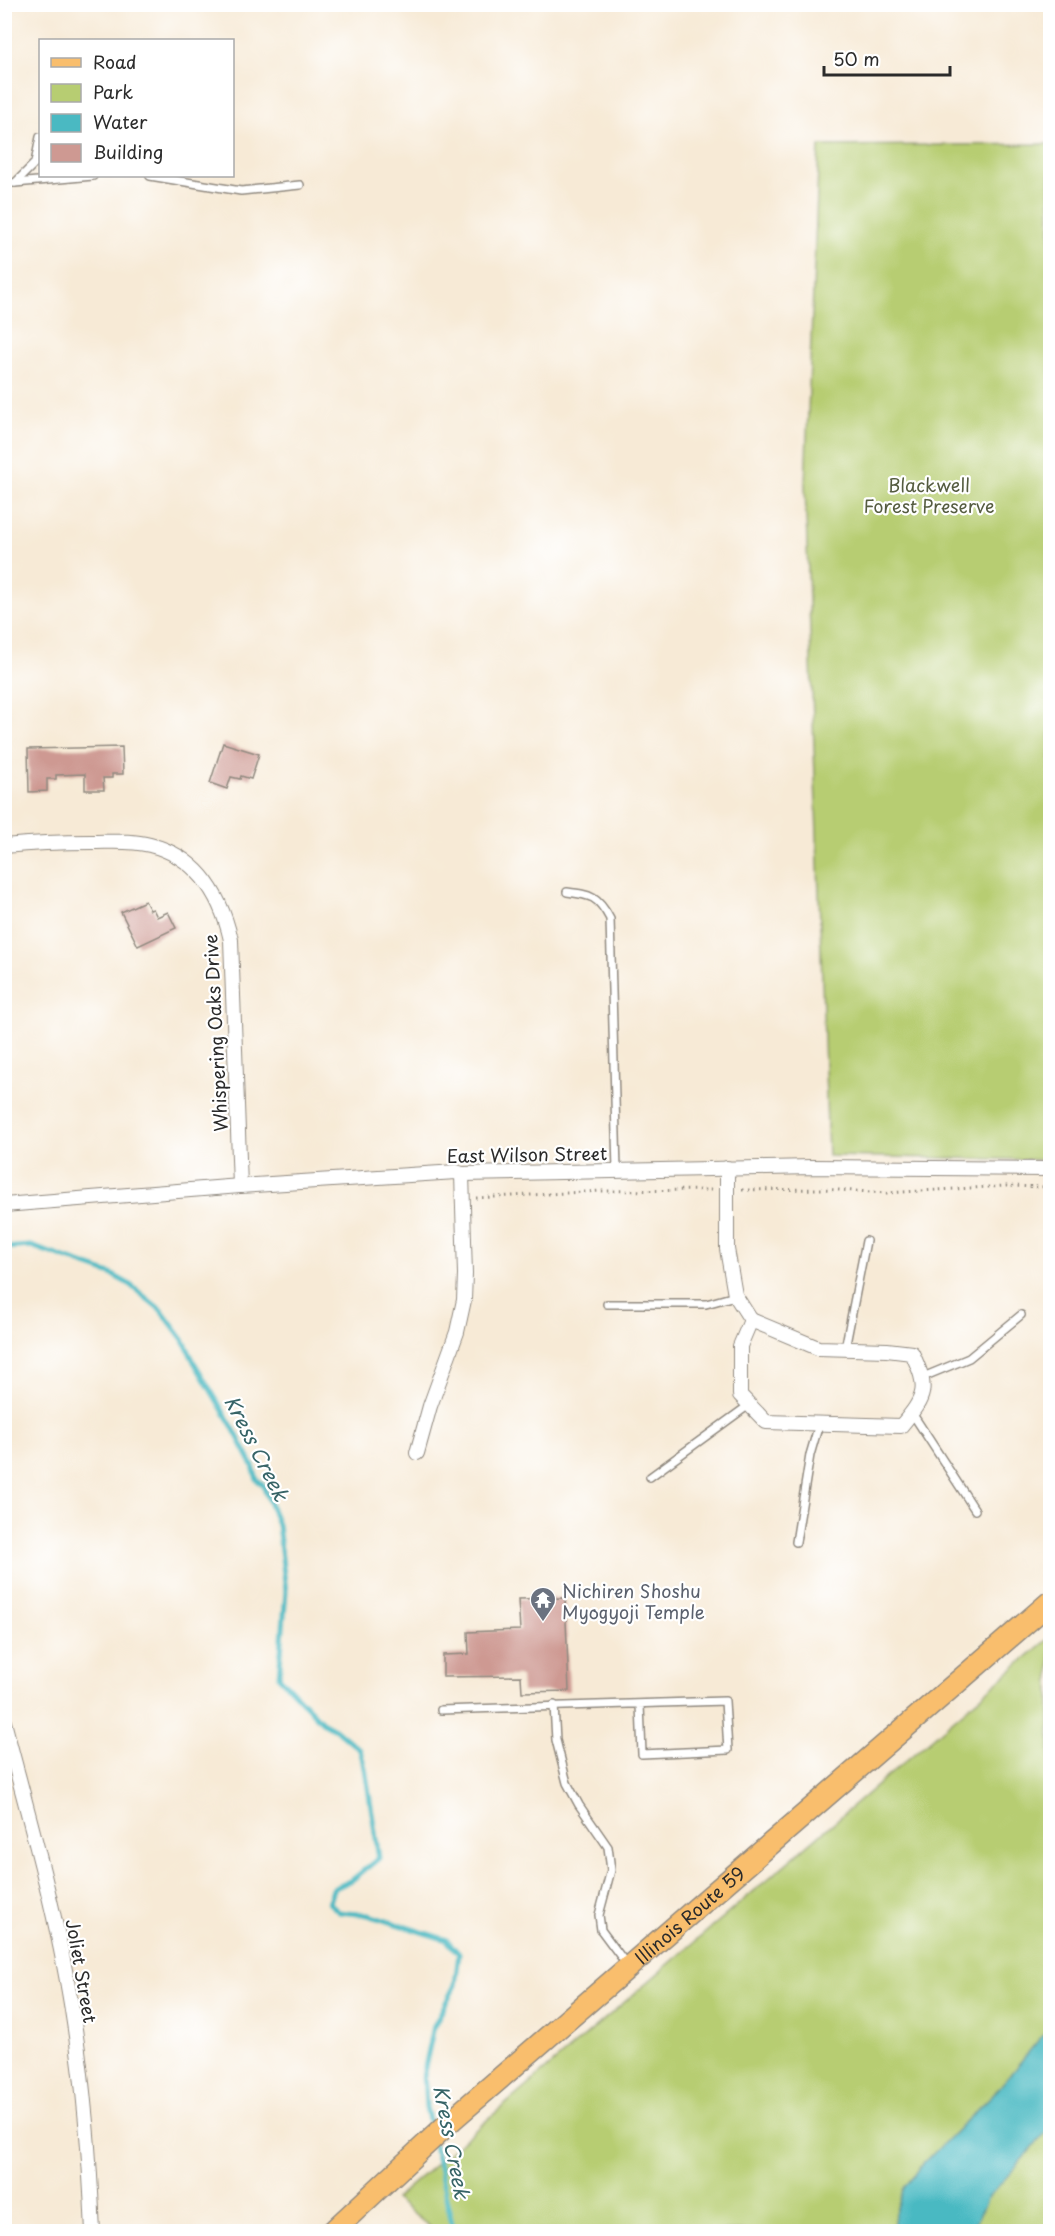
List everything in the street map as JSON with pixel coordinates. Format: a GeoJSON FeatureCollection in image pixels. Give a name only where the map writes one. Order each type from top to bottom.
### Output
{"type":"FeatureCollection","features":[{"type":"Feature","properties":{"kind":"main road","name":"Illinois Route 59"},"geometry":{"type":"LineString","coordinates":[[332,2232],[417,2150],[1050,1602]]}},
{"type":"Feature","properties":{"kind":"street","name":"Whispering Oaks Drive"},"geometry":{"type":"LineString","coordinates":[[4,846],[54,842],[133,842],[152,845],[176,855],[196,870],[214,892],[222,907],[231,940],[240,1186]]}},
{"type":"Feature","properties":{"kind":"street","name":"East Wilson Street"},"geometry":{"type":"LineString","coordinates":[[4,1205],[456,1172],[462,1174],[728,1168],[1050,1169]]}},
{"type":"Feature","properties":{"kind":"street"},"geometry":{"type":"LineString","coordinates":[[728,1168],[727,1249],[735,1295],[751,1320],[818,1348],[912,1353],[923,1377],[920,1403],[901,1426],[766,1422],[740,1395],[740,1346],[751,1320]]}},
{"type":"Feature","properties":{"kind":"street"},"geometry":{"type":"LineString","coordinates":[[417,1453],[430,1406],[457,1332],[464,1300],[462,1174]]}},
{"type":"Feature","properties":{"kind":"street","name":"Joliet Street"},"geometry":{"type":"LineString","coordinates":[[4,1722],[51,1900],[74,2023],[89,2153],[93,2232]]}},
{"type":"Feature","properties":{"kind":"lane"},"geometry":{"type":"LineString","coordinates":[[15,183],[35,163],[39,142]]}},
{"type":"Feature","properties":{"kind":"lane"},"geometry":{"type":"LineString","coordinates":[[4,183],[82,177]]}},
{"type":"Feature","properties":{"kind":"lane"},"geometry":{"type":"LineString","coordinates":[[156,177],[241,191],[300,185]]}},
{"type":"Feature","properties":{"kind":"lane"},"geometry":{"type":"LineString","coordinates":[[567,892],[590,894],[603,906],[610,919],[617,1170]]}},
{"type":"Feature","properties":{"kind":"lane"},"geometry":{"type":"LineString","coordinates":[[844,1349],[866,1240]]}},
{"type":"Feature","properties":{"kind":"lane"},"geometry":{"type":"LineString","coordinates":[[607,1304],[706,1304],[735,1295]]}},
{"type":"Feature","properties":{"kind":"lane"},"geometry":{"type":"LineString","coordinates":[[923,1377],[969,1358],[1021,1315]]}},
{"type":"Feature","properties":{"kind":"lane"},"geometry":{"type":"LineString","coordinates":[[650,1477],[749,1405]]}},
{"type":"Feature","properties":{"kind":"lane"},"geometry":{"type":"LineString","coordinates":[[912,1413],[975,1510]]}},
{"type":"Feature","properties":{"kind":"lane"},"geometry":{"type":"LineString","coordinates":[[796,1542],[810,1455],[819,1424]]}},
{"type":"Feature","properties":{"kind":"lane"},"geometry":{"type":"LineString","coordinates":[[441,1710],[724,1701],[728,1750],[642,1754],[640,1705]]}},
{"type":"Feature","properties":{"kind":"lane"},"geometry":{"type":"LineString","coordinates":[[554,1705],[556,1740],[567,1783],[608,1847],[611,1870],[599,1915],[601,1930],[628,1966]]}},
{"type":"Feature","properties":{"kind":"path"},"geometry":{"type":"LineString","coordinates":[[738,1190],[822,1189],[886,1193],[997,1187],[1050,1187]]}},
{"type":"Feature","properties":{"kind":"path"},"geometry":{"type":"LineString","coordinates":[[474,1198],[602,1191],[715,1190]]}},
{"type":"Feature","properties":{"kind":"green space","name":"Blackwell Forest Preserve"},"geometry":{"type":"Polygon","coordinates":[[[1050,144],[1050,1160],[828,1156],[805,485],[819,146],[1050,144]]]}},
{"type":"Feature","properties":{"kind":"green space"},"geometry":{"type":"Polygon","coordinates":[[[1050,1637],[1050,2231],[435,2231],[395,2199],[1050,1637]]]}},
{"type":"Feature","properties":{"kind":"water"},"geometry":{"type":"Polygon","coordinates":[[[1050,2026],[1050,2128],[987,2199],[972,2231],[893,2231],[895,2213],[904,2188],[923,2164],[998,2089],[1050,2026]]]}},
{"type":"Feature","properties":{"kind":"building"},"geometry":{"type":"Polygon","coordinates":[[[223,743],[259,754],[251,779],[241,776],[240,779],[231,777],[227,789],[210,783],[223,743]]]}},
{"type":"Feature","properties":{"kind":"building"},"geometry":{"type":"Polygon","coordinates":[[[122,747],[123,774],[112,774],[112,778],[103,778],[104,790],[85,790],[85,774],[56,775],[56,779],[47,779],[47,791],[29,792],[28,749],[122,747]]]}},
{"type":"Feature","properties":{"kind":"building"},"geometry":{"type":"Polygon","coordinates":[[[145,901],[157,917],[168,912],[176,928],[138,946],[121,912],[145,901]]]}},
{"type":"Feature","properties":{"kind":"building"},"geometry":{"type":"Polygon","coordinates":[[[565,1598],[569,1691],[522,1692],[521,1676],[443,1677],[443,1655],[469,1654],[468,1632],[520,1630],[518,1599],[565,1598]]]}},
{"type":"Feature","properties":{"kind":"waterway","name":"Kress Creek"},"geometry":{"type":"LineString","coordinates":[[4,1248],[31,1246],[111,1274],[129,1284],[161,1310],[184,1341],[232,1426],[253,1466],[257,1480],[263,1485],[278,1525],[286,1591],[279,1677],[322,1722],[335,1729],[360,1750],[365,1768],[379,1858],[352,1880],[333,1889],[329,1903],[339,1912],[368,1915],[447,1940],[459,1954],[455,1985],[434,2026],[424,2072],[426,2107],[432,2133]]}},
{"type":"Feature","properties":{"kind":"waterway","name":"Kress Creek"},"geometry":{"type":"LineString","coordinates":[[434,2145],[454,2232]]}},
{"type":"Feature","properties":{"kind":"place","name":"Nichiren Shoshu Myogyoji Temple"},"geometry":{"type":"Point","coordinates":[543,1623]}}]}
